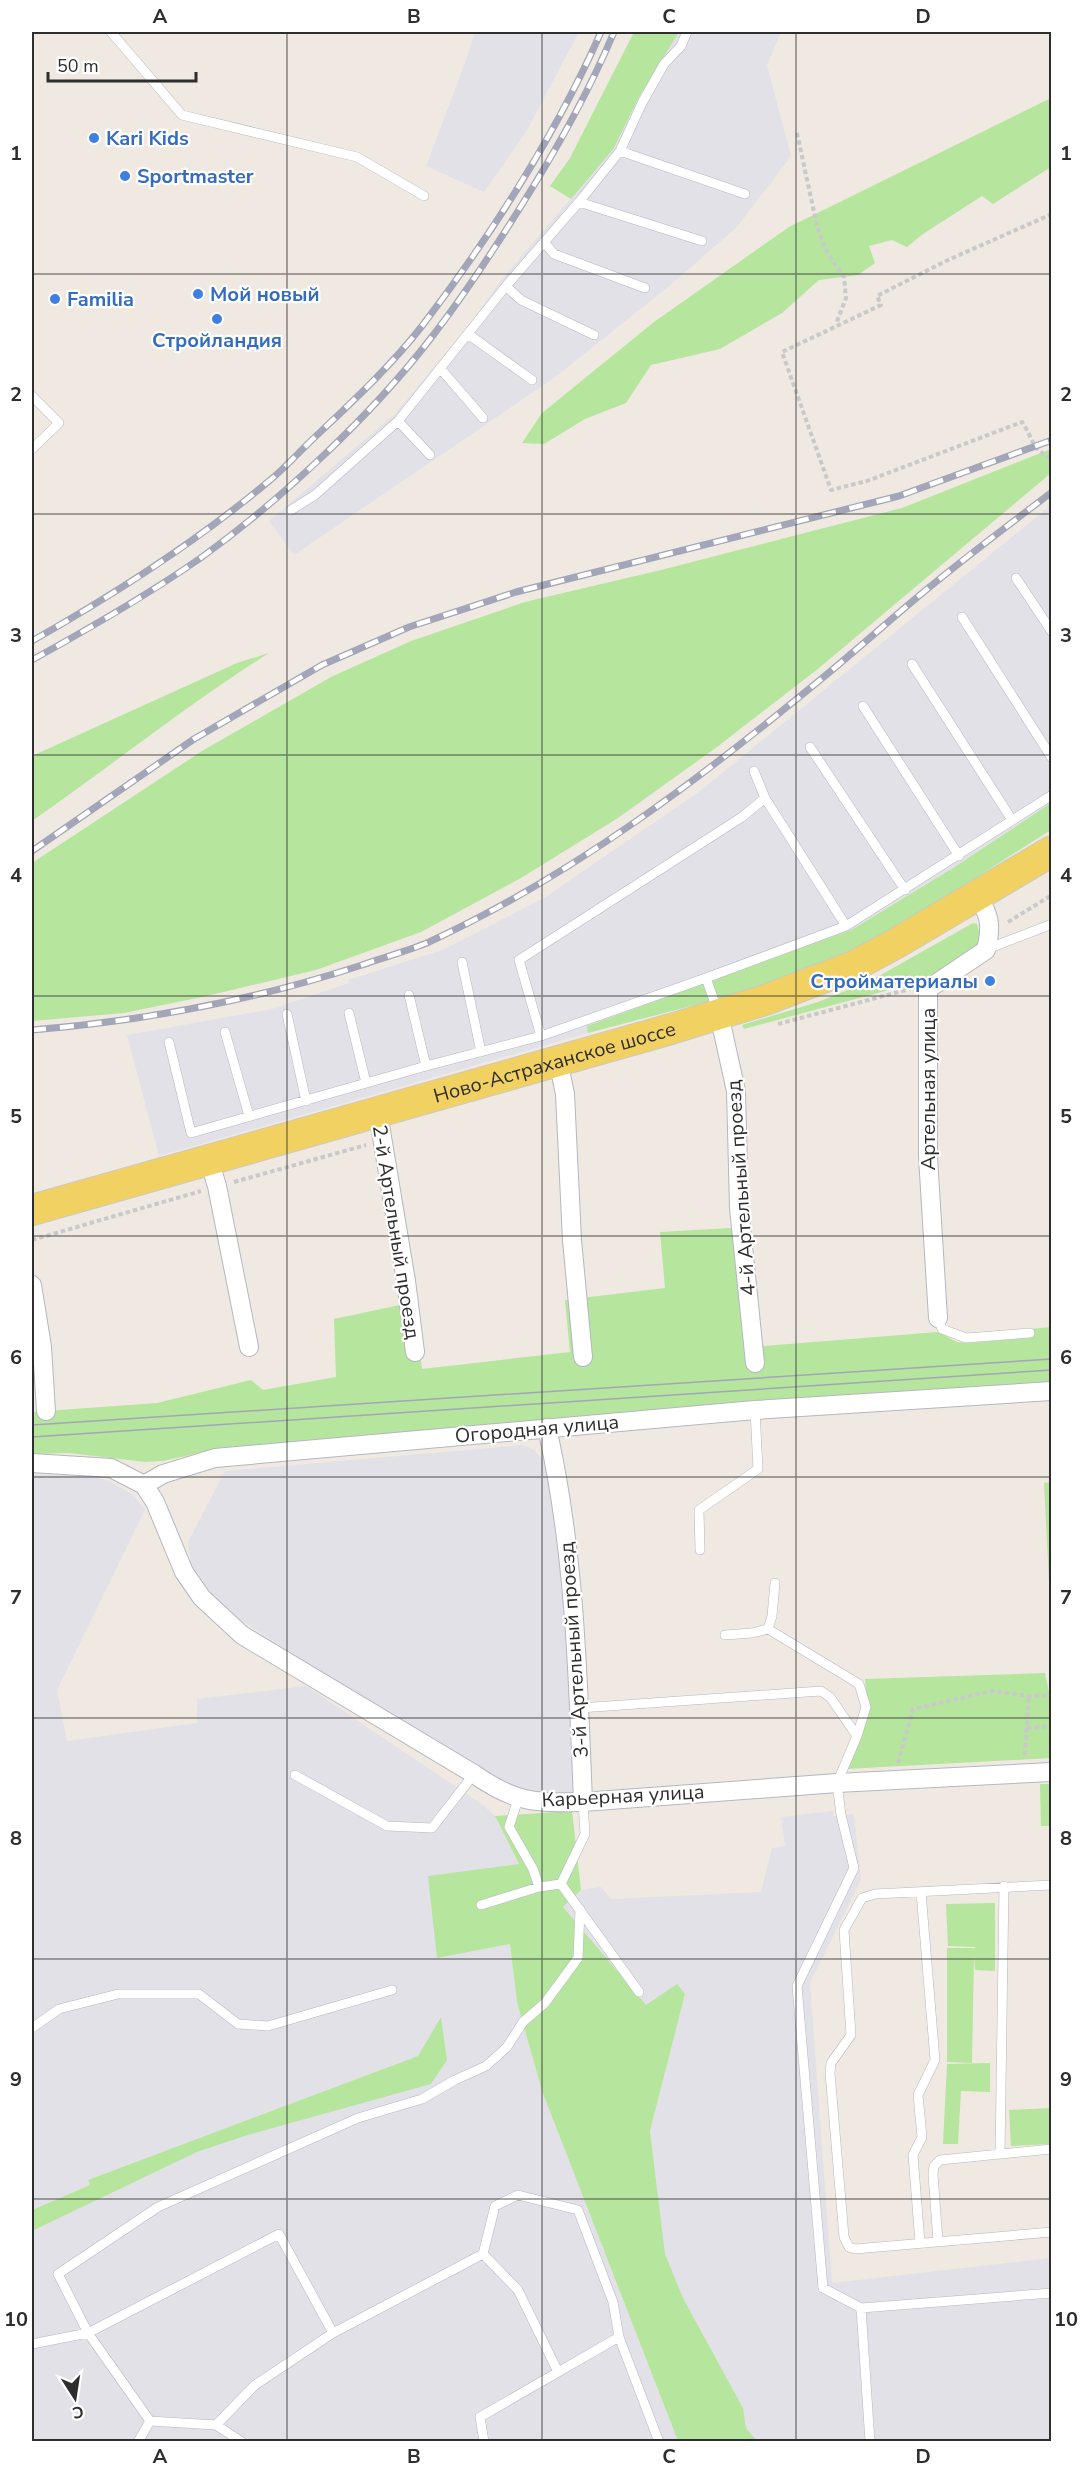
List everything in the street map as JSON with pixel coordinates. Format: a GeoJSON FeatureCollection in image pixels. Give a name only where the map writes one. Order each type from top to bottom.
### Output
{"type":"FeatureCollection","features":[{"type":"Feature","properties":{"kind":"main road","name":"Ново-Астраханское шоссе"},"geometry":{"type":"LineString","coordinates":[[32,1210],[378,1113],[784,993],[854,966],[896,944],[1052,851]]}},
{"type":"Feature","properties":{"kind":"street"},"geometry":{"type":"LineString","coordinates":[[977,894],[989,915],[990,933],[986,950]]}},
{"type":"Feature","properties":{"kind":"street","name":"Артельная улица"},"geometry":{"type":"LineString","coordinates":[[938,1318],[928,1157],[928,988],[986,950]]}},
{"type":"Feature","properties":{"kind":"street","name":"4-й Артельный проезд"},"geometry":{"type":"LineString","coordinates":[[719,1014],[736,1091],[739,1208],[755,1362]]}},
{"type":"Feature","properties":{"kind":"street"},"geometry":{"type":"LineString","coordinates":[[558,1060],[565,1094],[572,1240],[583,1357]]}},
{"type":"Feature","properties":{"kind":"street","name":"2-й Артельный проезд"},"geometry":{"type":"LineString","coordinates":[[378,1113],[406,1281],[415,1352]]}},
{"type":"Feature","properties":{"kind":"street"},"geometry":{"type":"LineString","coordinates":[[209,1160],[217,1186],[249,1347]]}},
{"type":"Feature","properties":{"kind":"street"},"geometry":{"type":"LineString","coordinates":[[32,1285],[42,1347],[46,1411]]}},
{"type":"Feature","properties":{"kind":"street","name":"Огородная улица"},"geometry":{"type":"LineString","coordinates":[[144,1485],[163,1474],[215,1458],[755,1410],[1052,1391]]}},
{"type":"Feature","properties":{"kind":"street","name":"3-й Артельный проезд"},"geometry":{"type":"LineString","coordinates":[[547,1428],[556,1470],[573,1586],[584,1802]]}},
{"type":"Feature","properties":{"kind":"street"},"geometry":{"type":"LineString","coordinates":[[32,1463],[111,1468],[144,1485]]}},
{"type":"Feature","properties":{"kind":"street","name":"Карьерная улица"},"geometry":{"type":"LineString","coordinates":[[144,1485],[155,1502],[184,1572],[202,1598],[242,1635],[497,1790],[518,1799],[546,1803],[584,1802],[837,1783],[1052,1772]]}},
{"type":"Feature","properties":{"kind":"lane"},"geometry":{"type":"LineString","coordinates":[[111,32],[182,115],[357,157],[424,196]]}},
{"type":"Feature","properties":{"kind":"lane"},"geometry":{"type":"LineString","coordinates":[[291,510],[315,495],[398,421],[506,286],[620,151],[642,103],[664,64],[681,46],[687,32]]}},
{"type":"Feature","properties":{"kind":"lane"},"geometry":{"type":"LineString","coordinates":[[620,151],[745,194]]}},
{"type":"Feature","properties":{"kind":"lane"},"geometry":{"type":"LineString","coordinates":[[579,202],[702,241]]}},
{"type":"Feature","properties":{"kind":"lane"},"geometry":{"type":"LineString","coordinates":[[544,242],[554,254],[645,288]]}},
{"type":"Feature","properties":{"kind":"lane"},"geometry":{"type":"LineString","coordinates":[[506,286],[521,300],[594,334]]}},
{"type":"Feature","properties":{"kind":"lane"},"geometry":{"type":"LineString","coordinates":[[468,334],[532,380]]}},
{"type":"Feature","properties":{"kind":"lane"},"geometry":{"type":"LineString","coordinates":[[440,368],[483,418]]}},
{"type":"Feature","properties":{"kind":"lane"},"geometry":{"type":"LineString","coordinates":[[32,396],[59,423],[32,449]]}},
{"type":"Feature","properties":{"kind":"lane"},"geometry":{"type":"LineString","coordinates":[[398,421],[430,456]]}},
{"type":"Feature","properties":{"kind":"lane"},"geometry":{"type":"LineString","coordinates":[[1016,578],[1052,632]]}},
{"type":"Feature","properties":{"kind":"lane"},"geometry":{"type":"LineString","coordinates":[[962,617],[1052,758]]}},
{"type":"Feature","properties":{"kind":"lane"},"geometry":{"type":"LineString","coordinates":[[912,664],[1012,820]]}},
{"type":"Feature","properties":{"kind":"lane"},"geometry":{"type":"LineString","coordinates":[[862,706],[958,856]]}},
{"type":"Feature","properties":{"kind":"lane"},"geometry":{"type":"LineString","coordinates":[[810,747],[905,890]]}},
{"type":"Feature","properties":{"kind":"lane"},"geometry":{"type":"LineString","coordinates":[[754,771],[765,798],[846,926]]}},
{"type":"Feature","properties":{"kind":"lane"},"geometry":{"type":"LineString","coordinates":[[168,1042],[191,1133],[426,1066],[541,1036],[846,926],[1052,795]]}},
{"type":"Feature","properties":{"kind":"lane"},"geometry":{"type":"LineString","coordinates":[[541,1036],[519,960],[742,817],[765,798]]}},
{"type":"Feature","properties":{"kind":"lane"},"geometry":{"type":"LineString","coordinates":[[986,950],[1052,924]]}},
{"type":"Feature","properties":{"kind":"lane"},"geometry":{"type":"LineString","coordinates":[[462,962],[481,1052]]}},
{"type":"Feature","properties":{"kind":"lane"},"geometry":{"type":"LineString","coordinates":[[706,978],[719,1014]]}},
{"type":"Feature","properties":{"kind":"lane"},"geometry":{"type":"LineString","coordinates":[[409,995],[426,1066]]}},
{"type":"Feature","properties":{"kind":"lane"},"geometry":{"type":"LineString","coordinates":[[349,1013],[366,1083]]}},
{"type":"Feature","properties":{"kind":"lane"},"geometry":{"type":"LineString","coordinates":[[287,1014],[306,1101]]}},
{"type":"Feature","properties":{"kind":"lane"},"geometry":{"type":"LineString","coordinates":[[225,1032],[249,1116]]}},
{"type":"Feature","properties":{"kind":"lane"},"geometry":{"type":"LineString","coordinates":[[938,1318],[942,1329],[966,1338],[1030,1333]]}},
{"type":"Feature","properties":{"kind":"lane"},"geometry":{"type":"LineString","coordinates":[[700,1551],[699,1510],[758,1469],[755,1410]]}},
{"type":"Feature","properties":{"kind":"lane"},"geometry":{"type":"LineString","coordinates":[[768,1629],[772,1616],[775,1583]]}},
{"type":"Feature","properties":{"kind":"lane"},"geometry":{"type":"LineString","coordinates":[[725,1635],[752,1634],[768,1629],[859,1684],[866,1707],[857,1736],[837,1783],[841,1815],[854,1868],[797,1986],[823,2288],[861,2308],[1052,2293]]}},
{"type":"Feature","properties":{"kind":"lane"},"geometry":{"type":"LineString","coordinates":[[580,1708],[821,1691],[830,1697],[857,1736]]}},
{"type":"Feature","properties":{"kind":"lane"},"geometry":{"type":"LineString","coordinates":[[295,1775],[387,1826],[432,1828],[474,1774]]}},
{"type":"Feature","properties":{"kind":"lane"},"geometry":{"type":"LineString","coordinates":[[518,1799],[509,1827],[533,1869],[539,1887]]}},
{"type":"Feature","properties":{"kind":"lane"},"geometry":{"type":"LineString","coordinates":[[561,1884],[585,1834],[584,1802]]}},
{"type":"Feature","properties":{"kind":"lane"},"geometry":{"type":"LineString","coordinates":[[481,1905],[539,1887],[561,1884]]}},
{"type":"Feature","properties":{"kind":"lane"},"geometry":{"type":"LineString","coordinates":[[561,1884],[639,1992]]}},
{"type":"Feature","properties":{"kind":"lane"},"geometry":{"type":"LineString","coordinates":[[1052,1885],[868,1895],[858,1904],[844,1930],[851,2035],[831,2063],[830,2073],[845,2243],[855,2249],[1052,2232]]}},
{"type":"Feature","properties":{"kind":"lane"},"geometry":{"type":"LineString","coordinates":[[1000,2154],[1005,1887]]}},
{"type":"Feature","properties":{"kind":"lane"},"geometry":{"type":"LineString","coordinates":[[920,2243],[913,2155],[922,2137],[918,2095],[935,2060],[921,1892]]}},
{"type":"Feature","properties":{"kind":"lane"},"geometry":{"type":"LineString","coordinates":[[150,2421],[88,2333],[58,2274],[158,2207],[358,2118],[422,2099],[486,2066],[507,2047],[522,2022],[545,2003],[578,1958],[580,1908]]}},
{"type":"Feature","properties":{"kind":"lane"},"geometry":{"type":"LineString","coordinates":[[32,2028],[60,2009],[118,1994],[199,1994],[238,2024],[268,2026],[392,1990]]}},
{"type":"Feature","properties":{"kind":"lane"},"geometry":{"type":"LineString","coordinates":[[938,2241],[934,2166],[940,2160],[1052,2149]]}},
{"type":"Feature","properties":{"kind":"lane"},"geometry":{"type":"LineString","coordinates":[[216,2425],[255,2385],[333,2333],[483,2254],[495,2206],[518,2195],[578,2210],[613,2302],[619,2337],[659,2442]]}},
{"type":"Feature","properties":{"kind":"lane"},"geometry":{"type":"LineString","coordinates":[[32,2344],[88,2333],[279,2234],[333,2333]]}},
{"type":"Feature","properties":{"kind":"lane"},"geometry":{"type":"LineString","coordinates":[[483,2254],[518,2290],[558,2372]]}},
{"type":"Feature","properties":{"kind":"lane"},"geometry":{"type":"LineString","coordinates":[[861,2308],[870,2442]]}},
{"type":"Feature","properties":{"kind":"lane"},"geometry":{"type":"LineString","coordinates":[[484,2442],[480,2417],[619,2337]]}},
{"type":"Feature","properties":{"kind":"lane"},"geometry":{"type":"LineString","coordinates":[[150,2421],[216,2425],[242,2442]]}},
{"type":"Feature","properties":{"kind":"lane"},"geometry":{"type":"LineString","coordinates":[[138,2442],[150,2421]]}},
{"type":"Feature","properties":{"kind":"path"},"geometry":{"type":"LineString","coordinates":[[797,133],[817,226],[825,249],[844,277],[846,298],[835,326]]}},
{"type":"Feature","properties":{"kind":"path"},"geometry":{"type":"LineString","coordinates":[[1052,214],[958,256],[877,296],[881,305],[782,352],[831,490],[867,481],[1022,422],[1035,447],[1041,454],[1052,458]]}},
{"type":"Feature","properties":{"kind":"path"},"geometry":{"type":"LineString","coordinates":[[894,1780],[913,1709],[992,1690],[1029,1696],[1052,1695]]}},
{"type":"Feature","properties":{"kind":"path"},"geometry":{"type":"LineString","coordinates":[[1024,1773],[1029,1696]]}},
{"type":"Feature","properties":{"kind":"path"},"geometry":{"type":"LineString","coordinates":[[1027,1728],[1052,1726]]}},
{"type":"Feature","properties":{"kind":"shaded area"},"geometry":{"type":"Polygon","coordinates":[[[475,32],[579,32],[526,132],[484,192],[426,166],[475,32]]]}},
{"type":"Feature","properties":{"kind":"shaded area"},"geometry":{"type":"Polygon","coordinates":[[[679,32],[781,32],[767,65],[791,156],[737,227],[668,287],[554,378],[294,555],[269,521],[395,414],[470,324],[502,279],[614,148],[639,97],[679,32]]]}},
{"type":"Feature","properties":{"kind":"shaded area"},"geometry":{"type":"Polygon","coordinates":[[[1051,505],[1051,803],[953,868],[853,929],[588,1026],[588,1033],[159,1156],[127,1035],[272,1009],[349,983],[348,980],[445,949],[544,898],[700,791],[1051,505]]]}},
{"type":"Feature","properties":{"kind":"shaded area"},"geometry":{"type":"Polygon","coordinates":[[[523,1445],[534,1450],[544,1461],[561,1541],[578,1786],[568,1797],[523,1795],[459,1759],[222,1608],[191,1564],[188,1542],[225,1471],[523,1445]]]}},
{"type":"Feature","properties":{"kind":"shaded area"},"geometry":{"type":"Polygon","coordinates":[[[32,1474],[95,1476],[133,1495],[145,1510],[57,1690],[67,1741],[197,1723],[197,1699],[306,1686],[483,1805],[495,1816],[519,1864],[438,1958],[510,1944],[517,2002],[542,2091],[678,2441],[32,2441],[32,2231],[197,2152],[248,2135],[418,2056],[88,2180],[90,2185],[32,2210],[32,1474]]]}},
{"type":"Feature","properties":{"kind":"shaded area"},"geometry":{"type":"Polygon","coordinates":[[[833,1811],[834,1816],[854,1814],[861,1880],[810,1983],[832,2283],[1051,2258],[1051,2441],[757,2441],[746,2428],[743,2408],[683,2298],[665,2255],[650,2131],[685,1994],[677,1985],[646,2006],[563,1907],[581,1890],[601,1887],[611,1899],[761,1892],[772,1848],[785,1846],[781,1817],[833,1811]]]}},
{"type":"Feature","properties":{"kind":"green space"},"geometry":{"type":"Polygon","coordinates":[[[634,32],[679,32],[639,97],[614,148],[571,199],[550,186],[570,158],[634,32]]]}},
{"type":"Feature","properties":{"kind":"green space"},"geometry":{"type":"Polygon","coordinates":[[[1051,98],[1051,167],[993,204],[982,196],[907,247],[892,240],[869,246],[875,263],[858,275],[819,280],[782,313],[720,349],[651,365],[626,403],[585,419],[544,444],[522,443],[542,413],[654,322],[789,227],[1051,98]]]}},
{"type":"Feature","properties":{"kind":"green space"},"geometry":{"type":"Polygon","coordinates":[[[1051,449],[1051,473],[819,668],[717,747],[618,818],[521,878],[421,932],[316,970],[124,1013],[32,1021],[32,863],[202,751],[331,677],[411,641],[525,602],[661,570],[902,508],[1051,449]]]}},
{"type":"Feature","properties":{"kind":"green space"},"geometry":{"type":"Polygon","coordinates":[[[269,653],[208,693],[32,821],[32,756],[237,663],[269,653]]]}},
{"type":"Feature","properties":{"kind":"green space"},"geometry":{"type":"Polygon","coordinates":[[[1051,803],[1051,830],[936,903],[865,944],[799,973],[764,985],[588,1033],[587,1026],[853,929],[953,868],[1051,803]]]}},
{"type":"Feature","properties":{"kind":"green space"},"geometry":{"type":"Polygon","coordinates":[[[973,923],[977,924],[981,939],[976,951],[937,977],[744,1029],[742,1025],[818,1002],[870,981],[973,923]]]}},
{"type":"Feature","properties":{"kind":"green space"},"geometry":{"type":"Polygon","coordinates":[[[748,1227],[759,1338],[764,1346],[938,1332],[957,1342],[968,1343],[1028,1338],[1031,1329],[1051,1327],[1051,1383],[212,1450],[163,1461],[145,1462],[69,1453],[32,1454],[32,1412],[157,1403],[251,1380],[263,1390],[336,1377],[334,1319],[414,1302],[422,1369],[570,1352],[565,1300],[665,1288],[660,1232],[748,1227]]]}},
{"type":"Feature","properties":{"kind":"green space"},"geometry":{"type":"Polygon","coordinates":[[[1051,1482],[1052,1622],[1044,1483],[1051,1482]]]}},
{"type":"Feature","properties":{"kind":"green space"},"geometry":{"type":"Polygon","coordinates":[[[1045,1673],[1051,1701],[1051,1758],[846,1769],[868,1712],[865,1679],[1045,1673]]]}},
{"type":"Feature","properties":{"kind":"green space"},"geometry":{"type":"Polygon","coordinates":[[[1040,1784],[1051,1784],[1051,1826],[1041,1826],[1040,1784]]]}},
{"type":"Feature","properties":{"kind":"green space"},"geometry":{"type":"Polygon","coordinates":[[[572,1811],[581,1890],[563,1907],[646,2005],[677,1984],[685,1994],[650,2131],[665,2254],[683,2298],[743,2408],[746,2428],[757,2441],[678,2441],[542,2091],[517,2002],[510,1944],[437,1958],[428,1876],[519,1864],[495,1816],[572,1811]]]}},
{"type":"Feature","properties":{"kind":"green space"},"geometry":{"type":"Polygon","coordinates":[[[995,1903],[995,1971],[975,1970],[974,1954],[972,2063],[947,2062],[947,1948],[975,1947],[948,1946],[946,1904],[995,1903]]]}},
{"type":"Feature","properties":{"kind":"green space"},"geometry":{"type":"Polygon","coordinates":[[[441,2017],[447,2060],[431,2084],[248,2135],[197,2152],[32,2231],[32,2210],[90,2185],[88,2180],[418,2056],[441,2017]]]}},
{"type":"Feature","properties":{"kind":"green space"},"geometry":{"type":"Polygon","coordinates":[[[990,2063],[990,2092],[961,2091],[958,2144],[943,2144],[947,2064],[990,2063]]]}},
{"type":"Feature","properties":{"kind":"green space"},"geometry":{"type":"Polygon","coordinates":[[[1051,2108],[1051,2144],[1011,2146],[1009,2110],[1051,2108]]]}},
{"type":"Feature","properties":{"kind":"tram line"},"geometry":{"type":"LineString","coordinates":[[32,1425],[1052,1359]]}},
{"type":"Feature","properties":{"kind":"tram line"},"geometry":{"type":"LineString","coordinates":[[32,1437],[1052,1370]]}},
{"type":"Feature","properties":{"kind":"railway"},"geometry":{"type":"LineString","coordinates":[[32,641],[154,567],[241,504],[281,471],[384,369],[422,326],[497,221],[564,108],[601,32]]}},
{"type":"Feature","properties":{"kind":"railway"},"geometry":{"type":"LineString","coordinates":[[32,660],[161,585],[202,557],[294,483],[381,397],[443,323],[508,227],[570,123],[614,32]]}},
{"type":"Feature","properties":{"kind":"railway"},"geometry":{"type":"LineString","coordinates":[[32,851],[194,739],[322,665],[409,627],[516,592],[899,496],[1052,440]]}},
{"type":"Feature","properties":{"kind":"railway"},"geometry":{"type":"LineString","coordinates":[[32,1030],[157,1015],[281,989],[413,948],[483,915],[586,855],[685,786],[780,713],[941,577],[1052,492]]}},
{"type":"Feature","properties":{"kind":"place","name":"Kari Kids"},"geometry":{"type":"Point","coordinates":[94,138]}},
{"type":"Feature","properties":{"kind":"place","name":"Sportmaster"},"geometry":{"type":"Point","coordinates":[125,176]}},
{"type":"Feature","properties":{"kind":"place","name":"Мой новый"},"geometry":{"type":"Point","coordinates":[198,294]}},
{"type":"Feature","properties":{"kind":"place","name":"Familia"},"geometry":{"type":"Point","coordinates":[55,299]}},
{"type":"Feature","properties":{"kind":"place","name":"Стройландия"},"geometry":{"type":"Point","coordinates":[217,319]}},
{"type":"Feature","properties":{"kind":"place","name":"Стройматериалы"},"geometry":{"type":"Point","coordinates":[990,981]}}]}
